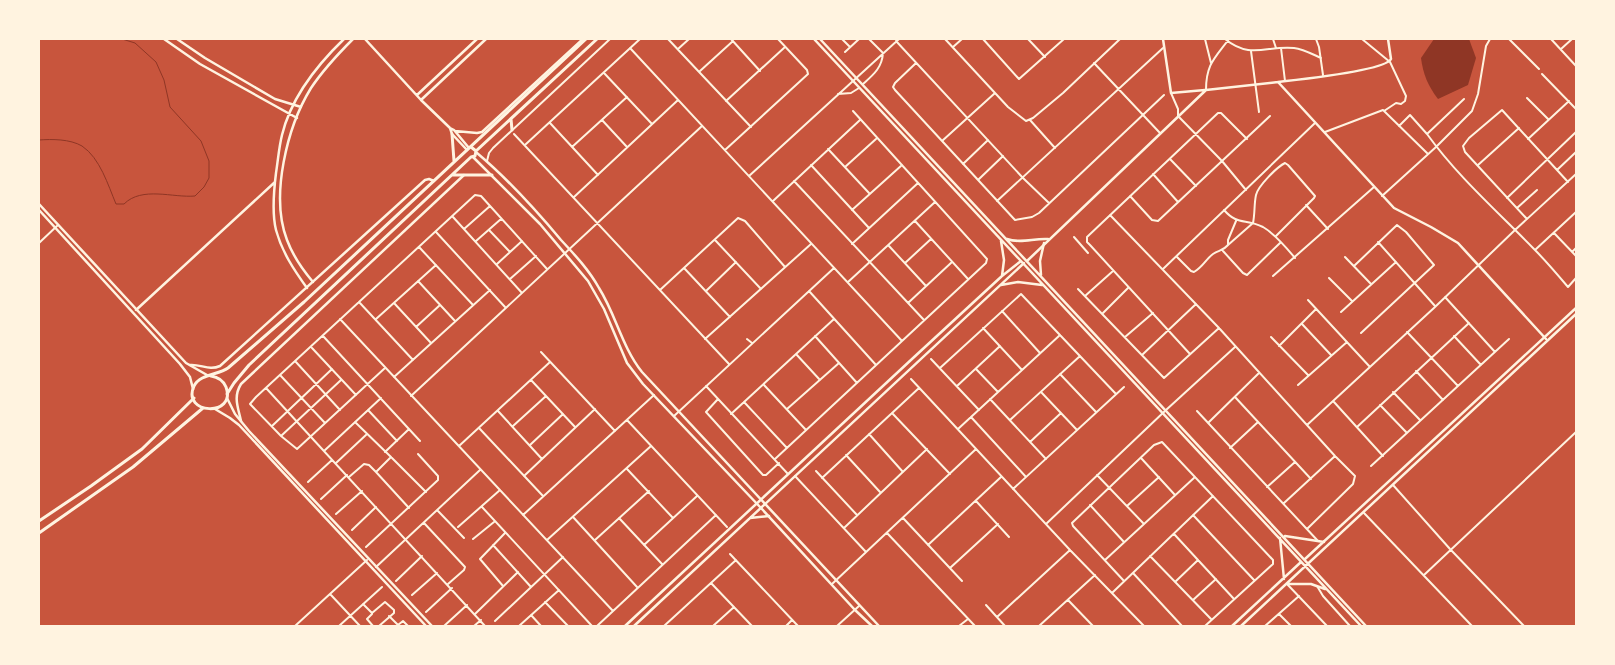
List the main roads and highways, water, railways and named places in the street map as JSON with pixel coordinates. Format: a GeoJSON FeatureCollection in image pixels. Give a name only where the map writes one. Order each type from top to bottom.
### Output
{"type":"FeatureCollection","features":[{"type":"Feature","properties":{"kind":"main road"},"geometry":{"type":"LineString","coordinates":[[164,39],[200,64],[297,118]]}},
{"type":"Feature","properties":{"kind":"main road"},"geometry":{"type":"LineString","coordinates":[[177,39],[205,58],[275,99],[301,107]]}},
{"type":"Feature","properties":{"kind":"main road"},"geometry":{"type":"LineString","coordinates":[[307,288],[287,257],[276,228],[275,182],[282,135],[294,105],[319,65],[344,39]]}},
{"type":"Feature","properties":{"kind":"main road"},"geometry":{"type":"LineString","coordinates":[[313,282],[293,253],[283,227],[281,184],[287,145],[301,107],[321,74],[353,39]]}},
{"type":"Feature","properties":{"kind":"main road"},"geometry":{"type":"LineString","coordinates":[[365,39],[468,149],[477,152],[533,208],[569,249],[599,286],[622,338],[636,364],[880,626]]}},
{"type":"Feature","properties":{"kind":"main road"},"geometry":{"type":"LineString","coordinates":[[417,95],[477,39]]}},
{"type":"Feature","properties":{"kind":"main road"},"geometry":{"type":"LineString","coordinates":[[421,100],[486,39]]}},
{"type":"Feature","properties":{"kind":"main road"},"geometry":{"type":"LineString","coordinates":[[193,390],[198,380],[222,372],[304,302],[584,39]]}},
{"type":"Feature","properties":{"kind":"main road"},"geometry":{"type":"LineString","coordinates":[[215,409],[222,405],[234,383],[249,365],[596,39]]}},
{"type":"Feature","properties":{"kind":"main road"},"geometry":{"type":"LineString","coordinates":[[814,39],[1162,414],[1308,562],[1366,626]]}},
{"type":"Feature","properties":{"kind":"main road"},"geometry":{"type":"LineString","coordinates":[[820,39],[1166,410],[1282,537],[1301,562],[1361,626]]}},
{"type":"Feature","properties":{"kind":"main road"},"geometry":{"type":"LineString","coordinates":[[1163,39],[1171,92],[1278,82],[1373,68],[1390,62],[1388,39]]}},
{"type":"Feature","properties":{"kind":"main road"},"geometry":{"type":"LineString","coordinates":[[1278,82],[1394,208],[1458,243],[1547,340]]}},
{"type":"Feature","properties":{"kind":"main road"},"geometry":{"type":"LineString","coordinates":[[626,626],[1002,276],[1026,260],[1206,90]]}},
{"type":"Feature","properties":{"kind":"main road"},"geometry":{"type":"LineString","coordinates":[[454,132],[480,133],[503,114]]}},
{"type":"Feature","properties":{"kind":"main road"},"geometry":{"type":"LineString","coordinates":[[511,118],[513,132]]}},
{"type":"Feature","properties":{"kind":"main road"},"geometry":{"type":"LineString","coordinates":[[454,132],[454,162]]}},
{"type":"Feature","properties":{"kind":"main road"},"geometry":{"type":"LineString","coordinates":[[468,149],[467,155],[472,157],[492,175],[536,219],[588,281],[604,309],[630,368],[872,626]]}},
{"type":"Feature","properties":{"kind":"main road"},"geometry":{"type":"LineString","coordinates":[[241,422],[236,398],[241,384],[465,174]]}},
{"type":"Feature","properties":{"kind":"main road"},"geometry":{"type":"LineString","coordinates":[[452,175],[492,175]]}},
{"type":"Feature","properties":{"kind":"main road"},"geometry":{"type":"LineString","coordinates":[[188,365],[194,364],[210,369],[220,366],[425,180],[434,181]]}},
{"type":"Feature","properties":{"kind":"main road"},"geometry":{"type":"LineString","coordinates":[[136,310],[275,182]]}},
{"type":"Feature","properties":{"kind":"main road"},"geometry":{"type":"LineString","coordinates":[[39,204],[57,227],[180,364],[190,377],[197,404],[203,408],[215,409],[239,426],[367,560]]}},
{"type":"Feature","properties":{"kind":"main road"},"geometry":{"type":"LineString","coordinates":[[39,210],[188,365],[210,376],[217,377],[224,383],[233,410],[241,422],[426,626]]}},
{"type":"Feature","properties":{"kind":"main road"},"geometry":{"type":"LineString","coordinates":[[1006,238],[1020,242],[1036,238],[1048,239]]}},
{"type":"Feature","properties":{"kind":"main road"},"geometry":{"type":"LineString","coordinates":[[1000,239],[1004,260],[1002,276]]}},
{"type":"Feature","properties":{"kind":"main road"},"geometry":{"type":"LineString","coordinates":[[1041,276],[1040,261],[1044,242]]}},
{"type":"Feature","properties":{"kind":"main road"},"geometry":{"type":"LineString","coordinates":[[634,626],[1022,263]]}},
{"type":"Feature","properties":{"kind":"main road"},"geometry":{"type":"LineString","coordinates":[[999,286],[1018,282],[1043,285]]}},
{"type":"Feature","properties":{"kind":"main road"},"geometry":{"type":"LineString","coordinates":[[1232,626],[1576,308]]}},
{"type":"Feature","properties":{"kind":"main road"},"geometry":{"type":"LineString","coordinates":[[1241,626],[1547,340],[1576,316],[1571,313]]}},
{"type":"Feature","properties":{"kind":"main road"},"geometry":{"type":"LineString","coordinates":[[617,340],[622,338]]}},
{"type":"Feature","properties":{"kind":"main road"},"geometry":{"type":"LineString","coordinates":[[39,521],[142,449],[194,398]]}},
{"type":"Feature","properties":{"kind":"main road"},"geometry":{"type":"LineString","coordinates":[[39,533],[133,467],[203,408]]}},
{"type":"Feature","properties":{"kind":"main road"},"geometry":{"type":"LineString","coordinates":[[750,518],[769,516]]}},
{"type":"Feature","properties":{"kind":"main road"},"geometry":{"type":"LineString","coordinates":[[1282,537],[1324,542]]}},
{"type":"Feature","properties":{"kind":"main road"},"geometry":{"type":"LineString","coordinates":[[1282,537],[1284,579]]}},
{"type":"Feature","properties":{"kind":"main road"},"geometry":{"type":"LineString","coordinates":[[375,569],[432,626]]}},
{"type":"Feature","properties":{"kind":"main road"},"geometry":{"type":"LineString","coordinates":[[1287,584],[1304,583],[1326,589]]}},
{"type":"Feature","properties":{"kind":"waterway"},"geometry":{"type":"LineString","coordinates":[[39,140],[67,141],[82,146],[94,157],[99,165],[116,204],[124,204],[140,195],[149,194],[195,196],[204,187],[209,178],[209,161],[201,141],[170,107],[164,80],[156,62],[135,43],[122,39]]}},
{"type":"Feature","properties":{"kind":"waterway"},"geometry":{"type":"LineString","coordinates":[[39,476],[39,519]]}}]}
